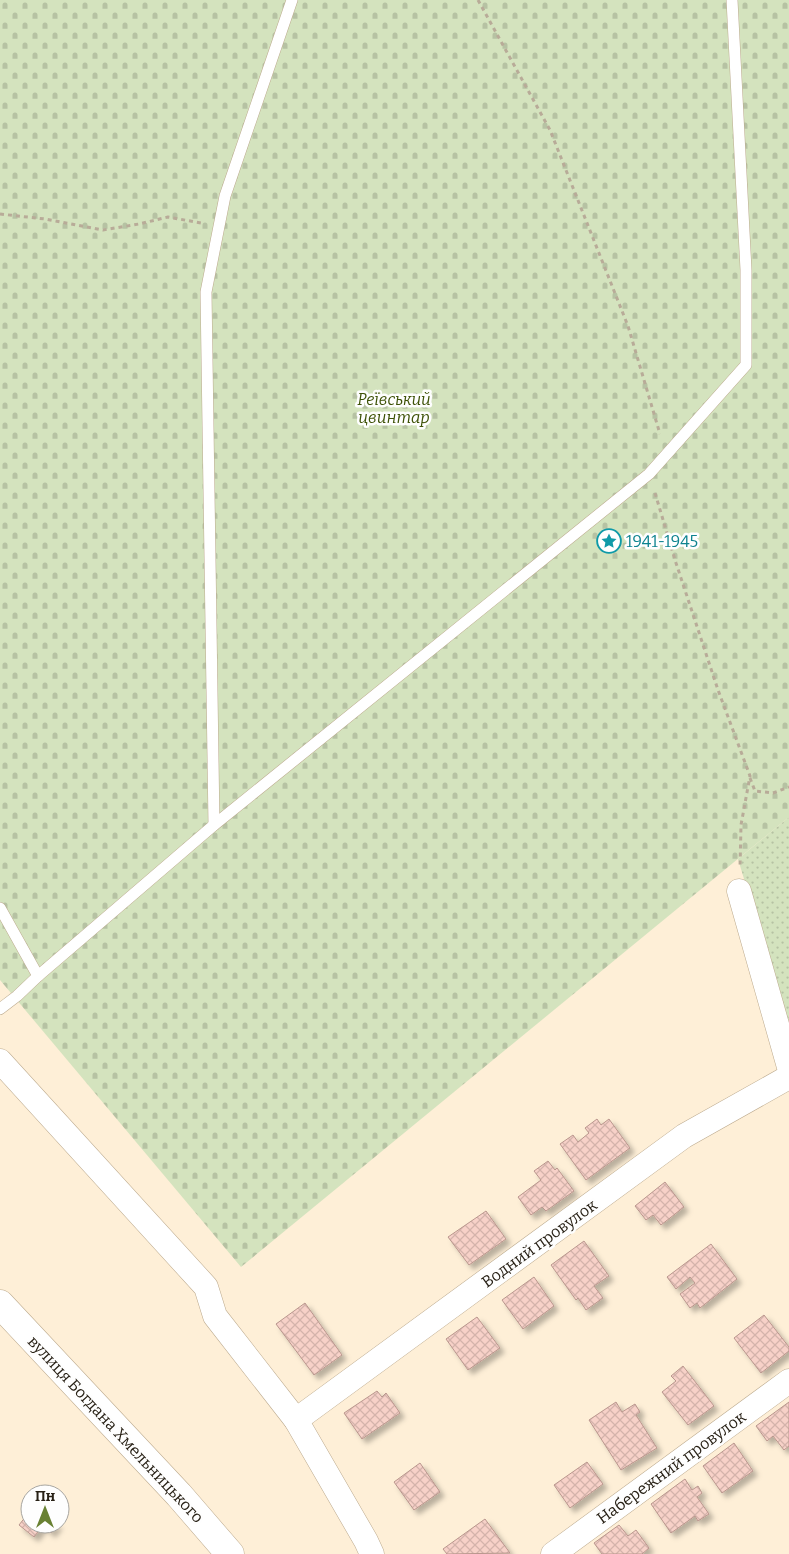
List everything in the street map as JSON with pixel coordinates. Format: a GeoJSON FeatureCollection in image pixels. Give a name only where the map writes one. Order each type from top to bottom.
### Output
{"type":"FeatureCollection","features":[{"type":"Feature","properties":{"kind":"main road","name":"вулиця Богдана Хмельницького"},"geometry":{"type":"LineString","coordinates":[[0,1304],[179,1496],[230,1554]]}},
{"type":"Feature","properties":{"kind":"street"},"geometry":{"type":"LineString","coordinates":[[739,891],[789,1067]]}},
{"type":"Feature","properties":{"kind":"street"},"geometry":{"type":"LineString","coordinates":[[0,1061],[206,1287],[215,1316],[296,1420],[372,1554]]}},
{"type":"Feature","properties":{"kind":"street","name":"Водний провулок"},"geometry":{"type":"LineString","coordinates":[[296,1420],[684,1136],[789,1077]]}},
{"type":"Feature","properties":{"kind":"street","name":"Набережний провулок"},"geometry":{"type":"LineString","coordinates":[[553,1554],[789,1381]]}},
{"type":"Feature","properties":{"kind":"lane"},"geometry":{"type":"LineString","coordinates":[[214,825],[206,292],[225,196],[292,0]]}},
{"type":"Feature","properties":{"kind":"lane"},"geometry":{"type":"LineString","coordinates":[[0,1009],[214,825],[650,474],[746,365],[746,270],[732,0]]}},
{"type":"Feature","properties":{"kind":"lane"},"geometry":{"type":"LineString","coordinates":[[0,908],[38,976]]}},
{"type":"Feature","properties":{"kind":"path"},"geometry":{"type":"LineString","coordinates":[[478,0],[550,130],[628,326],[667,456]]}},
{"type":"Feature","properties":{"kind":"path"},"geometry":{"type":"LineString","coordinates":[[0,214],[44,218],[103,230],[168,217],[219,226]]}},
{"type":"Feature","properties":{"kind":"path"},"geometry":{"type":"LineString","coordinates":[[650,474],[676,562],[718,690],[755,791],[774,793],[789,787]]}},
{"type":"Feature","properties":{"kind":"path"},"geometry":{"type":"LineString","coordinates":[[739,891],[741,825],[750,776]]}},
{"type":"Feature","properties":{"kind":"green space","name":"Реївський цвинтар"},"geometry":{"type":"Polygon","coordinates":[[[0,0],[789,0],[789,817],[241,1267],[0,980],[0,0]]]}},
{"type":"Feature","properties":{"kind":"green space"},"geometry":{"type":"Polygon","coordinates":[[[789,817],[789,1028],[738,859],[789,817]]]}},
{"type":"Feature","properties":{"kind":"building"},"geometry":{"type":"Polygon","coordinates":[[[597,1119],[601,1125],[609,1119],[630,1148],[586,1180],[560,1144],[573,1135],[578,1142],[589,1133],[585,1128],[597,1119]]]}},
{"type":"Feature","properties":{"kind":"building"},"geometry":{"type":"Polygon","coordinates":[[[548,1161],[555,1170],[557,1168],[574,1191],[546,1211],[542,1207],[531,1215],[518,1197],[541,1180],[534,1171],[548,1161]]]}},
{"type":"Feature","properties":{"kind":"building"},"geometry":{"type":"Polygon","coordinates":[[[665,1182],[684,1207],[661,1225],[653,1215],[646,1220],[635,1206],[665,1182]]]}},
{"type":"Feature","properties":{"kind":"building"},"geometry":{"type":"Polygon","coordinates":[[[486,1211],[506,1239],[469,1265],[448,1237],[486,1211]]]}},
{"type":"Feature","properties":{"kind":"building"},"geometry":{"type":"Polygon","coordinates":[[[584,1241],[609,1276],[594,1286],[603,1298],[586,1310],[578,1298],[576,1300],[551,1265],[584,1241]]]}},
{"type":"Feature","properties":{"kind":"building"},"geometry":{"type":"Polygon","coordinates":[[[711,1244],[737,1279],[700,1308],[697,1303],[690,1308],[680,1294],[695,1283],[690,1277],[676,1289],[667,1277],[711,1244]]]}},
{"type":"Feature","properties":{"kind":"building"},"geometry":{"type":"Polygon","coordinates":[[[534,1277],[554,1306],[523,1329],[502,1300],[534,1277]]]}},
{"type":"Feature","properties":{"kind":"building"},"geometry":{"type":"Polygon","coordinates":[[[305,1303],[342,1355],[314,1375],[276,1324],[305,1303]]]}},
{"type":"Feature","properties":{"kind":"building"},"geometry":{"type":"Polygon","coordinates":[[[764,1315],[789,1347],[789,1351],[761,1373],[734,1338],[764,1315]]]}},
{"type":"Feature","properties":{"kind":"building"},"geometry":{"type":"Polygon","coordinates":[[[477,1317],[500,1348],[468,1370],[446,1339],[477,1317]]]}},
{"type":"Feature","properties":{"kind":"building"},"geometry":{"type":"Polygon","coordinates":[[[683,1366],[714,1406],[688,1425],[662,1392],[676,1381],[671,1376],[683,1366]]]}},
{"type":"Feature","properties":{"kind":"building"},"geometry":{"type":"Polygon","coordinates":[[[377,1391],[382,1397],[386,1393],[400,1413],[362,1439],[344,1413],[377,1391]]]}},
{"type":"Feature","properties":{"kind":"building"},"geometry":{"type":"Polygon","coordinates":[[[616,1402],[622,1412],[635,1404],[640,1412],[636,1415],[657,1448],[621,1470],[589,1420],[616,1402]]]}},
{"type":"Feature","properties":{"kind":"building"},"geometry":{"type":"Polygon","coordinates":[[[789,1402],[789,1446],[784,1450],[773,1436],[767,1441],[756,1426],[789,1402]]]}},
{"type":"Feature","properties":{"kind":"building"},"geometry":{"type":"Polygon","coordinates":[[[734,1443],[753,1471],[722,1493],[703,1466],[734,1443]]]}},
{"type":"Feature","properties":{"kind":"building"},"geometry":{"type":"Polygon","coordinates":[[[587,1462],[603,1484],[570,1508],[554,1485],[587,1462]]]}},
{"type":"Feature","properties":{"kind":"building"},"geometry":{"type":"Polygon","coordinates":[[[420,1463],[440,1492],[414,1510],[394,1482],[420,1463]]]}},
{"type":"Feature","properties":{"kind":"building"},"geometry":{"type":"Polygon","coordinates":[[[685,1479],[692,1490],[698,1486],[702,1493],[697,1497],[709,1514],[698,1521],[695,1516],[671,1533],[651,1504],[685,1479]]]}},
{"type":"Feature","properties":{"kind":"building"},"geometry":{"type":"Polygon","coordinates":[[[485,1519],[510,1553],[447,1554],[443,1549],[485,1519]]]}},
{"type":"Feature","properties":{"kind":"building"},"geometry":{"type":"Polygon","coordinates":[[[619,1525],[628,1536],[636,1530],[649,1548],[642,1554],[602,1554],[594,1543],[619,1525]]]}},
{"type":"Feature","properties":{"kind":"place","name":"1941-1945"},"geometry":{"type":"Point","coordinates":[609,541]}}]}
